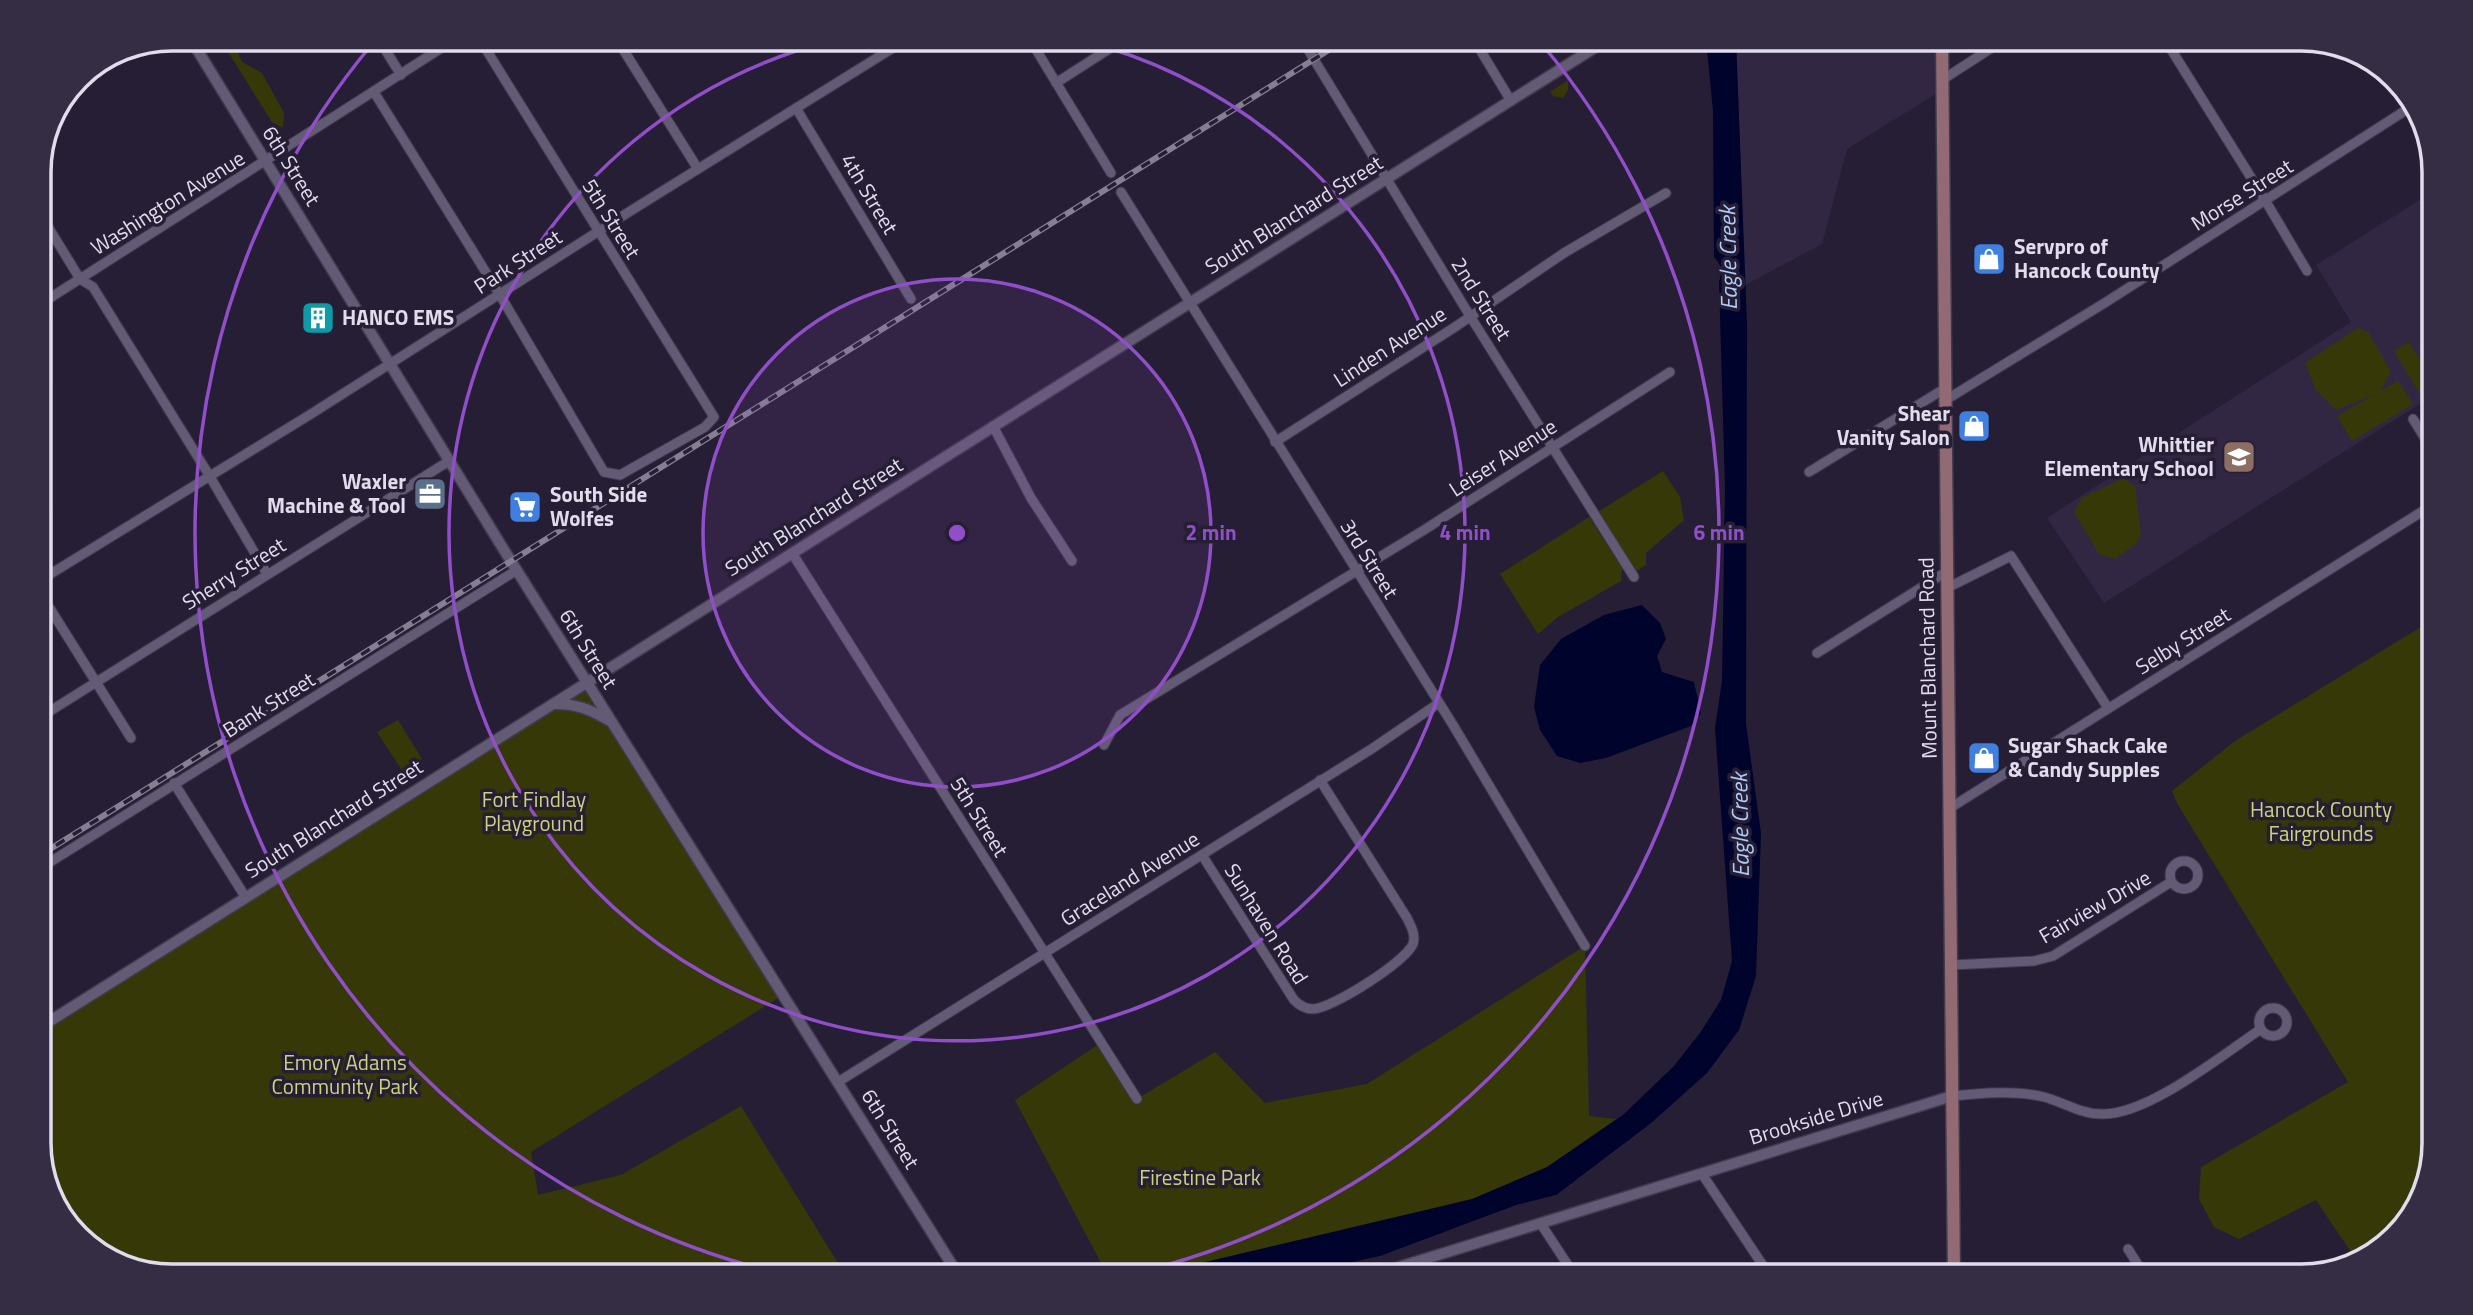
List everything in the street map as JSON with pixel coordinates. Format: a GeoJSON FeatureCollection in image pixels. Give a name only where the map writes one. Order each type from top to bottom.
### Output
{"type":"FeatureCollection","features":[{"type":"Feature","properties":{"kind":"main road","name":"Mount Blanchard Road"},"geometry":{"type":"LineString","coordinates":[[1942,51],[1954,1264]]}},
{"type":"Feature","properties":{"kind":"street","name":"6th Street"},"geometry":{"type":"LineString","coordinates":[[198,51],[449,461],[951,1264]]}},
{"type":"Feature","properties":{"kind":"street"},"geometry":{"type":"LineString","coordinates":[[386,51],[401,75]]}},
{"type":"Feature","properties":{"kind":"street","name":"Washington Avenue"},"geometry":{"type":"LineString","coordinates":[[51,297],[437,51]]}},
{"type":"Feature","properties":{"kind":"street","name":"5th Street"},"geometry":{"type":"LineString","coordinates":[[487,51],[714,417],[705,427],[620,475],[604,472],[500,295]]}},
{"type":"Feature","properties":{"kind":"street"},"geometry":{"type":"LineString","coordinates":[[624,51],[698,169]]}},
{"type":"Feature","properties":{"kind":"street","name":"Park Street"},"geometry":{"type":"LineString","coordinates":[[51,574],[390,365],[888,51]]}},
{"type":"Feature","properties":{"kind":"street"},"geometry":{"type":"LineString","coordinates":[[1037,51],[1111,173]]}},
{"type":"Feature","properties":{"kind":"street"},"geometry":{"type":"LineString","coordinates":[[1056,83],[1106,51]]}},
{"type":"Feature","properties":{"kind":"street","name":"2nd Street"},"geometry":{"type":"LineString","coordinates":[[1309,51],[1470,316],[1634,577]]}},
{"type":"Feature","properties":{"kind":"street"},"geometry":{"type":"LineString","coordinates":[[1481,51],[1511,101]]}},
{"type":"Feature","properties":{"kind":"street","name":"South Blanchard Street"},"geometry":{"type":"LineString","coordinates":[[51,1020],[1590,51]]}},
{"type":"Feature","properties":{"kind":"street"},"geometry":{"type":"LineString","coordinates":[[1942,80],[1987,51]]}},
{"type":"Feature","properties":{"kind":"street"},"geometry":{"type":"LineString","coordinates":[[2172,51],[2266,200],[2307,271]]}},
{"type":"Feature","properties":{"kind":"street"},"geometry":{"type":"LineString","coordinates":[[374,92],[500,295]]}},
{"type":"Feature","properties":{"kind":"street","name":"4th Street"},"geometry":{"type":"LineString","coordinates":[[796,108],[911,299]]}},
{"type":"Feature","properties":{"kind":"street","name":"Morse Street"},"geometry":{"type":"LineString","coordinates":[[1944,395],[2103,304],[2405,111]]}},
{"type":"Feature","properties":{"kind":"street","name":"3rd Street"},"geometry":{"type":"LineString","coordinates":[[1121,192],[1439,703],[1585,946]]}},
{"type":"Feature","properties":{"kind":"street","name":"Linden Avenue"},"geometry":{"type":"LineString","coordinates":[[1275,442],[1575,246],[1666,193]]}},
{"type":"Feature","properties":{"kind":"street"},"geometry":{"type":"LineString","coordinates":[[51,232],[80,279],[93,287],[267,574]]}},
{"type":"Feature","properties":{"kind":"street","name":"Leiser Avenue"},"geometry":{"type":"LineString","coordinates":[[1104,745],[1120,716],[1356,571],[1670,372]]}},
{"type":"Feature","properties":{"kind":"street"},"geometry":{"type":"LineString","coordinates":[[1810,472],[1944,395]]}},
{"type":"Feature","properties":{"kind":"street"},"geometry":{"type":"LineString","coordinates":[[2413,419],[2422,434]]}},
{"type":"Feature","properties":{"kind":"street"},"geometry":{"type":"LineString","coordinates":[[993,426],[1031,498],[1072,561]]}},
{"type":"Feature","properties":{"kind":"street","name":"Sherry Street"},"geometry":{"type":"LineString","coordinates":[[51,711],[449,461]]}},
{"type":"Feature","properties":{"kind":"street","name":"Selby Street"},"geometry":{"type":"LineString","coordinates":[[1950,808],[2422,512]]}},
{"type":"Feature","properties":{"kind":"street","name":"5th Street"},"geometry":{"type":"LineString","coordinates":[[792,553],[1137,1099]]}},
{"type":"Feature","properties":{"kind":"street"},"geometry":{"type":"LineString","coordinates":[[1947,589],[2011,556],[2108,708]]}},
{"type":"Feature","properties":{"kind":"street","name":"Bank Street"},"geometry":{"type":"LineString","coordinates":[[51,861],[517,570]]}},
{"type":"Feature","properties":{"kind":"street"},"geometry":{"type":"LineString","coordinates":[[1817,653],[1946,572]]}},
{"type":"Feature","properties":{"kind":"street"},"geometry":{"type":"LineString","coordinates":[[51,611],[131,738]]}},
{"type":"Feature","properties":{"kind":"street"},"geometry":{"type":"LineString","coordinates":[[551,705],[569,703],[583,706],[612,723]]}},
{"type":"Feature","properties":{"kind":"street","name":"Graceland Avenue"},"geometry":{"type":"LineString","coordinates":[[838,1082],[1202,855],[1439,703]]}},
{"type":"Feature","properties":{"kind":"street","name":"Sunhaven Road"},"geometry":{"type":"LineString","coordinates":[[1202,855],[1294,1000],[1304,1008],[1313,1009],[1324,1007],[1345,996],[1389,967],[1410,949],[1414,939],[1407,918],[1320,780]]}},
{"type":"Feature","properties":{"kind":"street"},"geometry":{"type":"LineString","coordinates":[[174,783],[246,898]]}},
{"type":"Feature","properties":{"kind":"street","name":"Fairview Drive"},"geometry":{"type":"LineString","coordinates":[[1951,965],[2015,962],[2053,956],[2172,882]]}},
{"type":"Feature","properties":{"kind":"street","name":"Brookside Drive"},"geometry":{"type":"LineString","coordinates":[[1410,1264],[1952,1096],[2025,1094],[2097,1114],[2120,1112],[2136,1107],[2169,1089],[2261,1029]]}},
{"type":"Feature","properties":{"kind":"street"},"geometry":{"type":"LineString","coordinates":[[1702,1174],[1762,1264]]}},
{"type":"Feature","properties":{"kind":"street"},"geometry":{"type":"LineString","coordinates":[[1541,1224],[1567,1264]]}},
{"type":"Feature","properties":{"kind":"street"},"geometry":{"type":"LineString","coordinates":[[2128,1249],[2138,1264]]}},
{"type":"Feature","properties":{"kind":"shaded area"},"geometry":{"type":"Polygon","coordinates":[[[1736,51],[1942,51],[1942,90],[1847,149],[1822,244],[1745,285],[1736,51]]]}},
{"type":"Feature","properties":{"kind":"shaded area","name":"Whittier Elementary School"},"geometry":{"type":"Polygon","coordinates":[[[2422,199],[2422,403],[2104,603],[2047,518],[2351,322],[2316,265],[2422,199]]]}},
{"type":"Feature","properties":{"kind":"green space"},"geometry":{"type":"Polygon","coordinates":[[[228,51],[237,51],[242,62],[262,73],[284,113],[283,128],[272,122],[228,51]]]}},
{"type":"Feature","properties":{"kind":"green space"},"geometry":{"type":"Polygon","coordinates":[[[1568,80],[1568,90],[1563,98],[1553,96],[1550,92],[1568,80]]]}},
{"type":"Feature","properties":{"kind":"green space"},"geometry":{"type":"Polygon","coordinates":[[[2358,328],[2368,332],[2391,372],[2380,391],[2398,381],[2413,404],[2352,441],[2337,416],[2375,394],[2336,410],[2316,390],[2305,363],[2358,328]]]}},
{"type":"Feature","properties":{"kind":"green space"},"geometry":{"type":"Polygon","coordinates":[[[2409,342],[2422,363],[2420,394],[2394,351],[2409,342]]]}},
{"type":"Feature","properties":{"kind":"green space"},"geometry":{"type":"Polygon","coordinates":[[[1663,471],[1680,497],[1684,520],[1646,553],[1646,565],[1635,572],[1598,512],[1663,471]]]}},
{"type":"Feature","properties":{"kind":"green space"},"geometry":{"type":"Polygon","coordinates":[[[2124,478],[2135,486],[2141,535],[2136,544],[2115,559],[2099,554],[2074,512],[2082,498],[2124,478]]]}},
{"type":"Feature","properties":{"kind":"green space"},"geometry":{"type":"Polygon","coordinates":[[[1589,517],[1622,568],[1621,581],[1558,617],[1538,634],[1500,574],[1589,517]]]}},
{"type":"Feature","properties":{"kind":"green space","name":"Hancock County Fairgrounds"},"geometry":{"type":"Polygon","coordinates":[[[2422,626],[2420,1167],[2410,1197],[2387,1229],[2352,1253],[2316,1200],[2239,1239],[2214,1227],[2199,1199],[2201,1167],[2348,1082],[2178,805],[2172,791],[2235,741],[2422,626]]]}},
{"type":"Feature","properties":{"kind":"green space","name":"Emory Adams Community Park"},"geometry":{"type":"Polygon","coordinates":[[[587,682],[783,995],[531,1152],[538,1195],[621,1175],[741,1106],[839,1264],[172,1264],[141,1260],[118,1252],[92,1234],[71,1210],[57,1182],[51,1151],[51,1021],[587,682]]]}},
{"type":"Feature","properties":{"kind":"green space"},"geometry":{"type":"Polygon","coordinates":[[[398,720],[422,759],[419,762],[421,771],[394,788],[394,783],[405,775],[377,732],[398,720]]]}},
{"type":"Feature","properties":{"kind":"green space","name":"Firestine Park"},"geometry":{"type":"Polygon","coordinates":[[[1585,946],[1589,1116],[1633,1121],[1537,1187],[1258,1264],[1102,1264],[1015,1100],[1102,1042],[1137,1099],[1215,1052],[1265,1103],[1367,1084],[1585,946]]]}},
{"type":"Feature","properties":{"kind":"water","name":"Eagle Creek"},"geometry":{"type":"Polygon","coordinates":[[[1707,51],[1736,51],[1747,324],[1746,724],[1761,833],[1756,976],[1739,1030],[1707,1073],[1650,1124],[1556,1195],[1516,1205],[1380,1256],[1343,1264],[1197,1264],[1472,1199],[1547,1167],[1624,1114],[1674,1066],[1721,1000],[1732,961],[1715,728],[1722,681],[1725,488],[1719,282],[1721,272],[1714,257],[1713,111],[1707,51]]]}},
{"type":"Feature","properties":{"kind":"water"},"geometry":{"type":"Polygon","coordinates":[[[1642,605],[1660,623],[1666,639],[1657,656],[1662,672],[1694,682],[1701,713],[1691,726],[1606,758],[1580,763],[1557,756],[1540,730],[1534,707],[1540,665],[1561,639],[1604,615],[1642,605]]]}},
{"type":"Feature","properties":{"kind":"railway"},"geometry":{"type":"LineString","coordinates":[[51,849],[1327,51]]}},
{"type":"Feature","properties":{"kind":"place","name":"Servpro of Hancock County"},"geometry":{"type":"Point","coordinates":[1989,259]}},
{"type":"Feature","properties":{"kind":"place","name":"HANCO EMS"},"geometry":{"type":"Point","coordinates":[318,318]}},
{"type":"Feature","properties":{"kind":"place","name":"Shear Vanity Salon"},"geometry":{"type":"Point","coordinates":[1974,426]}},
{"type":"Feature","properties":{"kind":"place","name":"Whittier Elementary School"},"geometry":{"type":"Point","coordinates":[2239,457]}},
{"type":"Feature","properties":{"kind":"place","name":"Waxler Machine & Tool"},"geometry":{"type":"Point","coordinates":[430,494]}},
{"type":"Feature","properties":{"kind":"place","name":"South Side Wolfes"},"geometry":{"type":"Point","coordinates":[525,507]}},
{"type":"Feature","properties":{"kind":"place","name":"Sugar Shack Cake & Candy Supples"},"geometry":{"type":"Point","coordinates":[1984,758]}},
{"type":"Feature","properties":{"kind":"park label","name":"Fort Findlay Playground"},"geometry":{"type":"Point","coordinates":[534,812]}}]}
